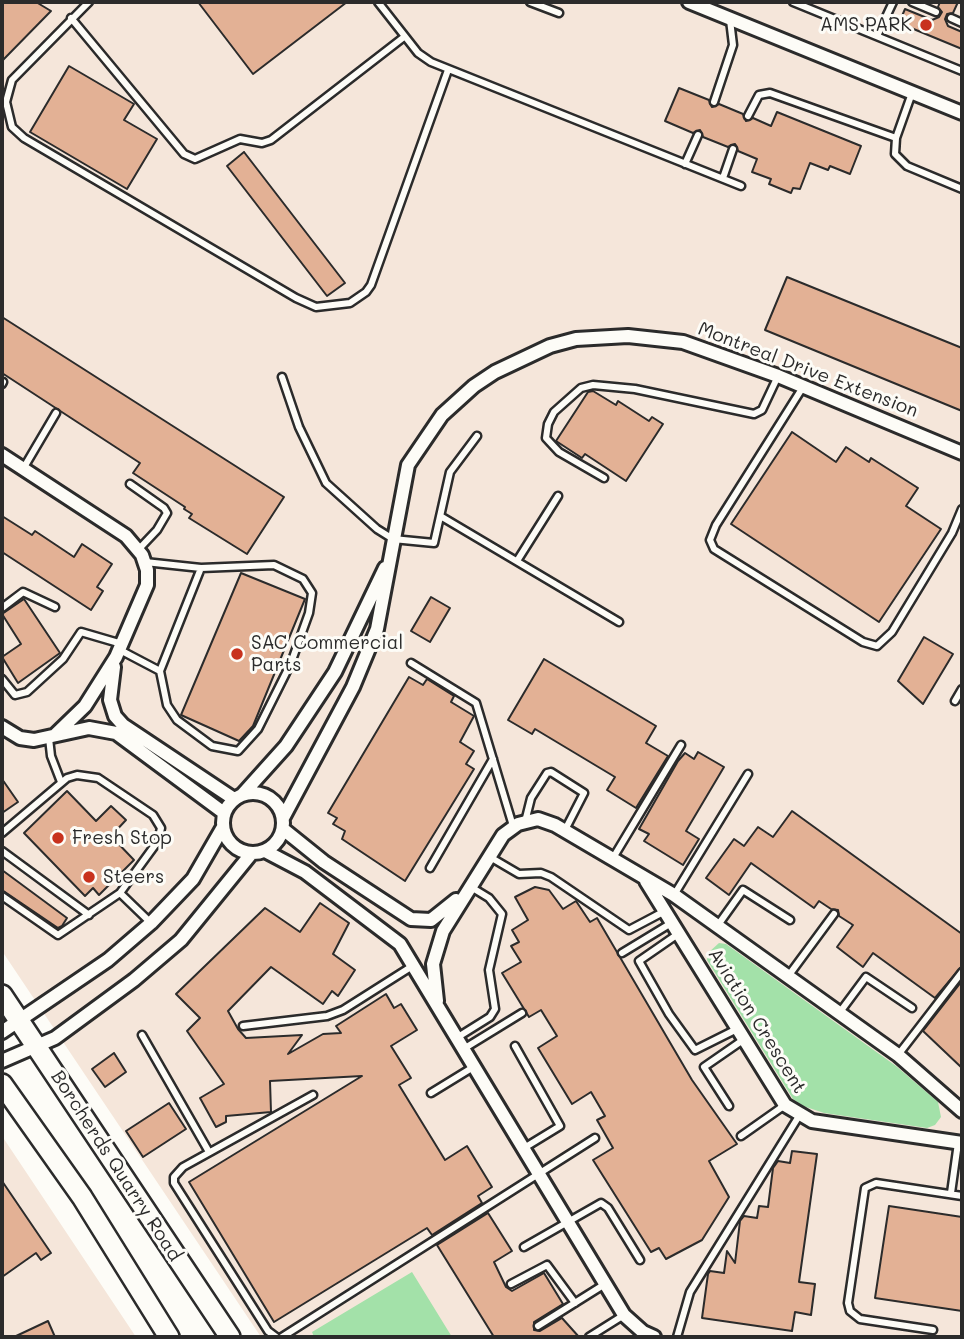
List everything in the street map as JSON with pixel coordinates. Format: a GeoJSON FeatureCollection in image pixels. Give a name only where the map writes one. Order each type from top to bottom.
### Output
{"type":"FeatureCollection","features":[{"type":"Feature","properties":{"kind":"main road","name":"Borcherds Quarry Road"},"geometry":{"type":"LineString","coordinates":[[2,995],[230,1337]]}},
{"type":"Feature","properties":{"kind":"main road"},"geometry":{"type":"LineString","coordinates":[[2,1084],[82,1197],[169,1337]]}},
{"type":"Feature","properties":{"kind":"street"},"geometry":{"type":"LineString","coordinates":[[689,2],[962,113]]}},
{"type":"Feature","properties":{"kind":"street","name":"Montreal Drive Extension"},"geometry":{"type":"LineString","coordinates":[[284,824],[367,657],[382,609],[387,563],[408,465],[426,434],[474,386],[522,358],[576,339],[601,335],[649,337],[708,349],[962,453]]}},
{"type":"Feature","properties":{"kind":"street"},"geometry":{"type":"LineString","coordinates":[[2,455],[126,536],[138,548],[145,562],[147,585],[119,650],[85,706],[52,736]]}},
{"type":"Feature","properties":{"kind":"street","name":"Montreal Drive Extension"},"geometry":{"type":"LineString","coordinates":[[238,797],[286,746],[335,672],[387,563]]}},
{"type":"Feature","properties":{"kind":"street"},"geometry":{"type":"LineString","coordinates":[[119,650],[109,694],[116,716],[131,731],[238,797]]}},
{"type":"Feature","properties":{"kind":"street"},"geometry":{"type":"LineString","coordinates":[[2,726],[20,738],[52,736],[94,728],[117,733],[223,820],[230,843],[251,854]]}},
{"type":"Feature","properties":{"kind":"street"},"geometry":{"type":"LineString","coordinates":[[2,1032],[108,960],[151,923],[193,879],[238,797],[251,793],[268,797],[281,810],[284,824],[278,842],[265,851],[251,854],[195,925],[168,951],[66,1030],[2,1061]]}},
{"type":"Feature","properties":{"kind":"street","name":"Aviation Crescent"},"geometry":{"type":"LineString","coordinates":[[519,824],[538,819],[565,830],[674,895],[840,1012],[960,1104]]}},
{"type":"Feature","properties":{"kind":"street"},"geometry":{"type":"LineString","coordinates":[[284,824],[324,862],[411,919],[431,920],[468,888]]}},
{"type":"Feature","properties":{"kind":"street"},"geometry":{"type":"LineString","coordinates":[[437,1001],[433,964],[437,942],[489,856],[519,824]]}},
{"type":"Feature","properties":{"kind":"street"},"geometry":{"type":"LineString","coordinates":[[265,851],[305,873],[390,935],[414,965],[437,1001],[624,1315],[643,1332],[654,1337]]}},
{"type":"Feature","properties":{"kind":"street","name":"Aviation Crescent"},"geometry":{"type":"LineString","coordinates":[[641,875],[673,922],[785,1105],[799,1116],[813,1121],[960,1143]]}},
{"type":"Feature","properties":{"kind":"lane"},"geometry":{"type":"LineString","coordinates":[[89,2],[8,87],[6,110],[17,133],[296,298],[316,307],[350,303],[366,292],[370,285],[448,70]]}},
{"type":"Feature","properties":{"kind":"lane"},"geometry":{"type":"LineString","coordinates":[[378,2],[423,57],[448,70],[741,186]]}},
{"type":"Feature","properties":{"kind":"lane"},"geometry":{"type":"LineString","coordinates":[[530,2],[558,13]]}},
{"type":"Feature","properties":{"kind":"lane"},"geometry":{"type":"LineString","coordinates":[[793,2],[962,71]]}},
{"type":"Feature","properties":{"kind":"lane"},"geometry":{"type":"LineString","coordinates":[[877,36],[893,2]]}},
{"type":"Feature","properties":{"kind":"lane"},"geometry":{"type":"LineString","coordinates":[[912,2],[936,12]]}},
{"type":"Feature","properties":{"kind":"lane"},"geometry":{"type":"LineString","coordinates":[[71,18],[184,155],[195,159],[240,139],[262,143],[271,140],[404,37]]}},
{"type":"Feature","properties":{"kind":"lane"},"geometry":{"type":"LineString","coordinates":[[714,102],[733,45],[729,18]]}},
{"type":"Feature","properties":{"kind":"lane"},"geometry":{"type":"LineString","coordinates":[[951,18],[962,23]]}},
{"type":"Feature","properties":{"kind":"lane"},"geometry":{"type":"LineString","coordinates":[[913,92],[896,138],[895,154],[907,166],[962,189]]}},
{"type":"Feature","properties":{"kind":"lane"},"geometry":{"type":"LineString","coordinates":[[748,116],[759,95],[770,93],[896,138]]}},
{"type":"Feature","properties":{"kind":"lane"},"geometry":{"type":"LineString","coordinates":[[685,164],[698,135]]}},
{"type":"Feature","properties":{"kind":"lane"},"geometry":{"type":"LineString","coordinates":[[723,178],[733,149]]}},
{"type":"Feature","properties":{"kind":"lane"},"geometry":{"type":"LineString","coordinates":[[604,478],[559,452],[546,438],[548,424],[554,412],[581,388],[609,385],[754,414],[762,411],[778,376]]}},
{"type":"Feature","properties":{"kind":"lane"},"geometry":{"type":"LineString","coordinates":[[282,377],[304,439],[326,483],[377,529],[393,539],[434,543],[450,472],[477,436]]}},
{"type":"Feature","properties":{"kind":"lane"},"geometry":{"type":"LineString","coordinates":[[803,387],[716,525],[710,540],[714,549],[863,642],[877,646],[892,632],[952,533],[962,509]]}},
{"type":"Feature","properties":{"kind":"lane"},"geometry":{"type":"LineString","coordinates":[[23,469],[56,414]]}},
{"type":"Feature","properties":{"kind":"lane"},"geometry":{"type":"LineString","coordinates":[[130,484],[167,513],[157,530],[138,548]]}},
{"type":"Feature","properties":{"kind":"lane"},"geometry":{"type":"LineString","coordinates":[[517,561],[558,496]]}},
{"type":"Feature","properties":{"kind":"lane"},"geometry":{"type":"LineString","coordinates":[[442,517],[619,622]]}},
{"type":"Feature","properties":{"kind":"lane"},"geometry":{"type":"LineString","coordinates":[[145,562],[201,568],[274,565],[303,579],[312,593],[312,601],[290,663],[251,739],[234,751],[212,746],[177,720],[167,705],[159,671],[201,568]]}},
{"type":"Feature","properties":{"kind":"lane"},"geometry":{"type":"LineString","coordinates":[[2,608],[23,592],[55,607]]}},
{"type":"Feature","properties":{"kind":"lane"},"geometry":{"type":"LineString","coordinates":[[2,679],[15,695],[27,692],[62,659],[81,632],[159,671]]}},
{"type":"Feature","properties":{"kind":"lane"},"geometry":{"type":"LineString","coordinates":[[411,663],[476,703],[493,759],[519,824]]}},
{"type":"Feature","properties":{"kind":"lane"},"geometry":{"type":"LineString","coordinates":[[956,701],[962,689]]}},
{"type":"Feature","properties":{"kind":"lane"},"geometry":{"type":"LineString","coordinates":[[52,736],[61,782]]}},
{"type":"Feature","properties":{"kind":"lane"},"geometry":{"type":"LineString","coordinates":[[614,858],[681,745]]}},
{"type":"Feature","properties":{"kind":"lane"},"geometry":{"type":"LineString","coordinates":[[430,868],[493,759]]}},
{"type":"Feature","properties":{"kind":"lane"},"geometry":{"type":"LineString","coordinates":[[519,824],[531,798],[547,773],[551,772],[584,793],[565,830]]}},
{"type":"Feature","properties":{"kind":"lane"},"geometry":{"type":"LineString","coordinates":[[674,895],[748,774]]}},
{"type":"Feature","properties":{"kind":"lane"},"geometry":{"type":"LineString","coordinates":[[2,833],[61,782],[77,775],[98,778],[153,815],[160,824],[158,841],[120,893],[63,934],[56,935],[2,896]]}},
{"type":"Feature","properties":{"kind":"lane"},"geometry":{"type":"LineString","coordinates":[[2,851],[89,915]]}},
{"type":"Feature","properties":{"kind":"lane"},"geometry":{"type":"LineString","coordinates":[[489,856],[519,874],[541,873],[551,877],[629,930],[673,922]]}},
{"type":"Feature","properties":{"kind":"lane"},"geometry":{"type":"LineString","coordinates":[[461,1043],[490,1017],[495,1009],[489,970],[502,914],[489,898],[468,888]]}},
{"type":"Feature","properties":{"kind":"lane"},"geometry":{"type":"LineString","coordinates":[[718,925],[743,890],[790,920]]}},
{"type":"Feature","properties":{"kind":"lane"},"geometry":{"type":"LineString","coordinates":[[120,893],[151,923]]}},
{"type":"Feature","properties":{"kind":"lane"},"geometry":{"type":"LineString","coordinates":[[789,975],[834,914]]}},
{"type":"Feature","properties":{"kind":"lane"},"geometry":{"type":"LineString","coordinates":[[622,953],[673,922]]}},
{"type":"Feature","properties":{"kind":"lane"},"geometry":{"type":"LineString","coordinates":[[673,922],[639,961],[669,1014],[695,1050],[740,1034]]}},
{"type":"Feature","properties":{"kind":"lane"},"geometry":{"type":"LineString","coordinates":[[243,1026],[313,1019],[343,1010],[414,965]]}},
{"type":"Feature","properties":{"kind":"lane"},"geometry":{"type":"LineString","coordinates":[[898,1055],[962,972]]}},
{"type":"Feature","properties":{"kind":"lane"},"geometry":{"type":"LineString","coordinates":[[840,1012],[866,977],[912,1008]]}},
{"type":"Feature","properties":{"kind":"lane"},"geometry":{"type":"LineString","coordinates":[[461,1043],[522,1013]]}},
{"type":"Feature","properties":{"kind":"lane"},"geometry":{"type":"LineString","coordinates":[[729,1106],[704,1067],[740,1034]]}},
{"type":"Feature","properties":{"kind":"lane"},"geometry":{"type":"LineString","coordinates":[[142,1035],[209,1152]]}},
{"type":"Feature","properties":{"kind":"lane"},"geometry":{"type":"LineString","coordinates":[[515,1046],[560,1126],[558,1130],[524,1148]]}},
{"type":"Feature","properties":{"kind":"lane"},"geometry":{"type":"LineString","coordinates":[[430,1093],[475,1066]]}},
{"type":"Feature","properties":{"kind":"lane"},"geometry":{"type":"LineString","coordinates":[[276,1337],[268,1331],[174,1183],[174,1177],[183,1167],[313,1095]]}},
{"type":"Feature","properties":{"kind":"lane"},"geometry":{"type":"LineString","coordinates":[[741,1136],[785,1105]]}},
{"type":"Feature","properties":{"kind":"lane"},"geometry":{"type":"LineString","coordinates":[[677,1337],[690,1292],[799,1116]]}},
{"type":"Feature","properties":{"kind":"lane"},"geometry":{"type":"LineString","coordinates":[[282,1337],[595,1138]]}},
{"type":"Feature","properties":{"kind":"lane"},"geometry":{"type":"LineString","coordinates":[[951,1193],[960,1143]]}},
{"type":"Feature","properties":{"kind":"lane"},"geometry":{"type":"LineString","coordinates":[[933,1330],[860,1319],[850,1311],[848,1303],[868,1184],[962,1196]]}},
{"type":"Feature","properties":{"kind":"lane"},"geometry":{"type":"LineString","coordinates":[[524,1247],[601,1203],[608,1208],[640,1260]]}},
{"type":"Feature","properties":{"kind":"lane"},"geometry":{"type":"LineString","coordinates":[[511,1284],[547,1265],[575,1303]]}},
{"type":"Feature","properties":{"kind":"lane"},"geometry":{"type":"LineString","coordinates":[[538,1326],[605,1284]]}},
{"type":"Feature","properties":{"kind":"lane"},"geometry":{"type":"LineString","coordinates":[[589,1337],[624,1315]]}},
{"type":"Feature","properties":{"kind":"shaded area"},"geometry":{"type":"Polygon","coordinates":[[[2,2],[962,2],[962,1337],[261,1337],[2,951],[2,2]]]}},
{"type":"Feature","properties":{"kind":"shaded area"},"geometry":{"type":"Polygon","coordinates":[[[2,1136],[136,1337],[2,1337],[2,1136]]]}},
{"type":"Feature","properties":{"kind":"green space"},"geometry":{"type":"Polygon","coordinates":[[[719,943],[726,944],[896,1066],[938,1102],[941,1117],[935,1125],[927,1128],[824,1113],[803,1106],[793,1099],[707,960],[708,953],[719,943]]]}},
{"type":"Feature","properties":{"kind":"green space"},"geometry":{"type":"Polygon","coordinates":[[[412,1272],[452,1337],[314,1337],[312,1332],[412,1272]]]}},
{"type":"Feature","properties":{"kind":"building"},"geometry":{"type":"Polygon","coordinates":[[[2,2],[36,2],[51,11],[2,61],[2,2]]]}},
{"type":"Feature","properties":{"kind":"building"},"geometry":{"type":"Polygon","coordinates":[[[198,2],[347,2],[253,74],[198,2]]]}},
{"type":"Feature","properties":{"kind":"building","name":"AMS PARK"},"geometry":{"type":"Polygon","coordinates":[[[940,2],[958,2],[953,13],[947,14],[945,19],[948,26],[962,32],[962,49],[899,23],[905,9],[932,20],[939,17],[942,12],[938,7],[940,2]]]}},
{"type":"Feature","properties":{"kind":"building"},"geometry":{"type":"Polygon","coordinates":[[[69,66],[134,104],[124,120],[157,139],[127,189],[30,132],[69,66]]]}},
{"type":"Feature","properties":{"kind":"building"},"geometry":{"type":"Polygon","coordinates":[[[679,88],[709,100],[712,107],[719,104],[743,114],[746,121],[753,118],[771,126],[777,112],[861,146],[850,174],[830,166],[828,170],[810,163],[800,189],[793,188],[791,193],[769,184],[771,179],[752,172],[757,159],[738,151],[735,144],[728,147],[703,137],[700,130],[693,133],[665,121],[679,88]]]}},
{"type":"Feature","properties":{"kind":"building"},"geometry":{"type":"Polygon","coordinates":[[[244,152],[345,283],[327,296],[227,166],[244,152]]]}},
{"type":"Feature","properties":{"kind":"building"},"geometry":{"type":"Polygon","coordinates":[[[787,277],[962,348],[962,411],[765,330],[787,277]]]}},
{"type":"Feature","properties":{"kind":"building"},"geometry":{"type":"Polygon","coordinates":[[[2,317],[284,497],[247,554],[189,518],[192,514],[184,509],[185,507],[133,473],[140,463],[2,373],[2,317]]]}},
{"type":"Feature","properties":{"kind":"building"},"geometry":{"type":"Polygon","coordinates":[[[593,391],[616,405],[618,401],[649,421],[652,417],[663,424],[626,481],[585,454],[582,458],[556,441],[588,392],[593,391]]]}},
{"type":"Feature","properties":{"kind":"building"},"geometry":{"type":"Polygon","coordinates":[[[792,432],[836,462],[846,447],[869,462],[871,458],[918,488],[906,506],[941,529],[879,622],[731,524],[792,432]]]}},
{"type":"Feature","properties":{"kind":"building"},"geometry":{"type":"Polygon","coordinates":[[[2,516],[32,535],[35,531],[74,557],[82,544],[112,564],[97,587],[103,591],[91,610],[2,552],[2,516]]]}},
{"type":"Feature","properties":{"kind":"building"},"geometry":{"type":"Polygon","coordinates":[[[241,573],[305,599],[253,726],[239,741],[181,715],[241,573]]]}},
{"type":"Feature","properties":{"kind":"building"},"geometry":{"type":"Polygon","coordinates":[[[431,597],[450,608],[430,642],[411,631],[431,597]]]}},
{"type":"Feature","properties":{"kind":"building"},"geometry":{"type":"Polygon","coordinates":[[[24,599],[60,653],[18,683],[2,657],[21,644],[2,614],[24,599]]]}},
{"type":"Feature","properties":{"kind":"building"},"geometry":{"type":"Polygon","coordinates":[[[924,637],[953,654],[923,704],[898,681],[924,637]]]}},
{"type":"Feature","properties":{"kind":"building"},"geometry":{"type":"Polygon","coordinates":[[[544,659],[656,726],[646,743],[668,756],[636,808],[607,790],[615,777],[535,729],[532,734],[508,720],[544,659]]]}},
{"type":"Feature","properties":{"kind":"building"},"geometry":{"type":"Polygon","coordinates":[[[409,677],[423,685],[427,679],[454,696],[451,702],[474,716],[460,742],[474,751],[466,764],[474,769],[405,881],[342,839],[345,831],[333,824],[337,818],[328,813],[409,677]]]}},
{"type":"Feature","properties":{"kind":"building"},"geometry":{"type":"Polygon","coordinates":[[[698,752],[724,767],[686,831],[699,839],[683,865],[644,841],[649,834],[639,829],[678,761],[685,753],[694,759],[698,752]]]}},
{"type":"Feature","properties":{"kind":"building"},"geometry":{"type":"Polygon","coordinates":[[[2,779],[18,802],[2,813],[2,779]]]}},
{"type":"Feature","properties":{"kind":"building"},"geometry":{"type":"Polygon","coordinates":[[[67,791],[96,821],[111,806],[126,820],[111,836],[134,860],[99,895],[93,888],[85,896],[24,833],[67,791]]]}},
{"type":"Feature","properties":{"kind":"building"},"geometry":{"type":"Polygon","coordinates":[[[792,811],[962,934],[962,966],[935,998],[873,953],[863,967],[837,947],[853,925],[839,916],[838,910],[819,901],[814,908],[751,863],[729,895],[706,878],[734,839],[744,846],[758,827],[773,837],[792,811]]]}},
{"type":"Feature","properties":{"kind":"building"},"geometry":{"type":"Polygon","coordinates":[[[2,870],[67,918],[62,926],[58,928],[2,890],[2,870]]]}},
{"type":"Feature","properties":{"kind":"building"},"geometry":{"type":"Polygon","coordinates":[[[535,887],[549,890],[563,909],[576,901],[590,922],[597,918],[692,1080],[737,1144],[709,1161],[729,1197],[702,1240],[666,1259],[659,1248],[651,1252],[593,1160],[613,1148],[597,1120],[605,1116],[591,1092],[572,1104],[538,1048],[557,1036],[541,1010],[529,1017],[502,973],[521,962],[511,946],[519,942],[512,930],[528,920],[515,897],[535,887]]]}},
{"type":"Feature","properties":{"kind":"building"},"geometry":{"type":"Polygon","coordinates":[[[320,903],[349,923],[333,954],[355,970],[338,996],[332,991],[323,1004],[271,967],[228,1011],[238,1029],[246,1038],[302,1035],[288,1054],[323,1034],[341,1033],[336,1026],[386,994],[394,1008],[401,1004],[417,1030],[391,1046],[411,1078],[399,1085],[445,1160],[467,1146],[492,1187],[478,1196],[482,1203],[432,1235],[427,1228],[274,1322],[189,1182],[362,1076],[270,1081],[271,1112],[226,1116],[226,1122],[216,1127],[200,1098],[224,1084],[187,1031],[200,1018],[176,994],[265,908],[300,932],[320,903]]]}},
{"type":"Feature","properties":{"kind":"building"},"geometry":{"type":"Polygon","coordinates":[[[962,981],[962,1068],[923,1031],[962,981]]]}},
{"type":"Feature","properties":{"kind":"building"},"geometry":{"type":"Polygon","coordinates":[[[114,1053],[126,1072],[105,1087],[92,1069],[114,1053]]]}},
{"type":"Feature","properties":{"kind":"building"},"geometry":{"type":"Polygon","coordinates":[[[169,1103],[186,1129],[143,1157],[126,1131],[169,1103]]]}},
{"type":"Feature","properties":{"kind":"building"},"geometry":{"type":"Polygon","coordinates":[[[792,1151],[817,1154],[799,1282],[815,1284],[811,1315],[795,1312],[792,1331],[702,1318],[708,1274],[710,1271],[724,1273],[727,1251],[735,1263],[740,1221],[744,1216],[757,1218],[759,1206],[768,1207],[773,1168],[778,1161],[790,1163],[792,1151]]]}},
{"type":"Feature","properties":{"kind":"building"},"geometry":{"type":"Polygon","coordinates":[[[2,1181],[51,1253],[41,1260],[36,1253],[2,1277],[2,1181]]]}},
{"type":"Feature","properties":{"kind":"building"},"geometry":{"type":"Polygon","coordinates":[[[889,1206],[962,1217],[962,1311],[875,1298],[889,1206]]]}},
{"type":"Feature","properties":{"kind":"building"},"geometry":{"type":"Polygon","coordinates":[[[488,1213],[512,1251],[494,1262],[506,1287],[512,1291],[544,1273],[563,1304],[534,1322],[534,1330],[540,1331],[562,1318],[579,1337],[494,1337],[437,1245],[488,1213]]]}},
{"type":"Feature","properties":{"kind":"building"},"geometry":{"type":"Polygon","coordinates":[[[48,1321],[55,1337],[14,1337],[48,1321]]]}},
{"type":"Feature","properties":{"kind":"place","name":"AMS PARK"},"geometry":{"type":"Point","coordinates":[926,25]}},
{"type":"Feature","properties":{"kind":"place","name":"SAC Commercial Parts"},"geometry":{"type":"Point","coordinates":[237,654]}},
{"type":"Feature","properties":{"kind":"place","name":"Fresh Stop"},"geometry":{"type":"Point","coordinates":[58,838]}},
{"type":"Feature","properties":{"kind":"place","name":"Steers"},"geometry":{"type":"Point","coordinates":[89,877]}}]}
